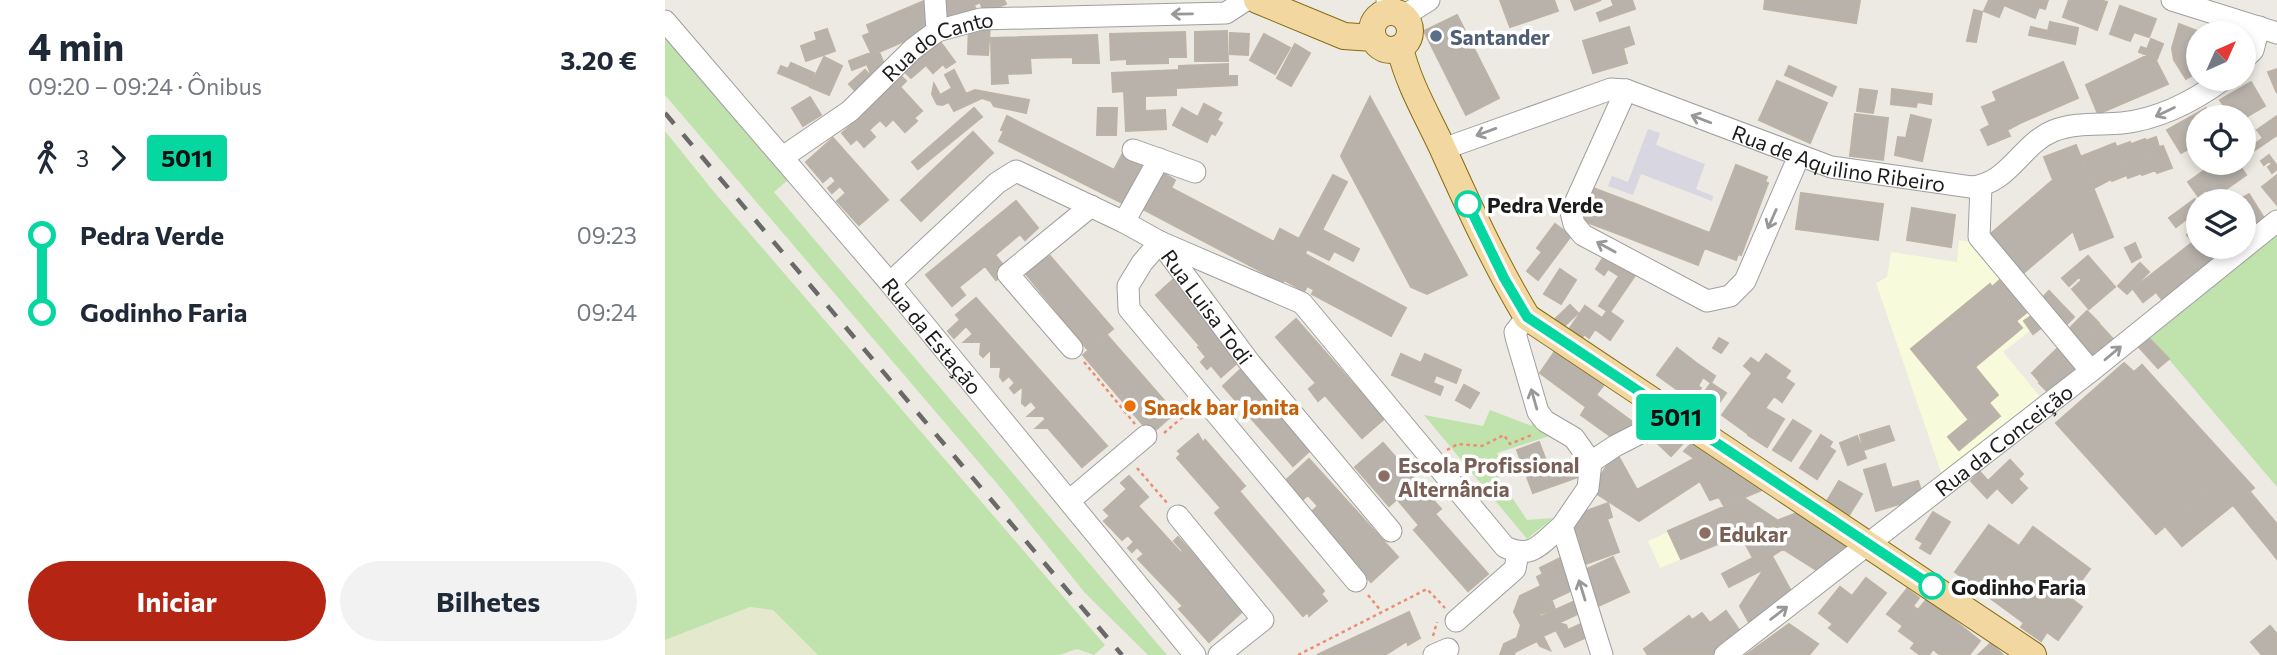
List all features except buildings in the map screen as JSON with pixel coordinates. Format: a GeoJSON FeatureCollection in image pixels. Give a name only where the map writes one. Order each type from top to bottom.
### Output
{"type":"FeatureCollection","features":[{"type":"Feature","properties":{"kind":"main road"},"geometry":{"type":"LineString","coordinates":[[1257,0],[1343,36],[1373,38]]}},
{"type":"Feature","properties":{"kind":"main road"},"geometry":{"type":"LineString","coordinates":[[1394,10],[1407,21],[1409,33],[1405,44],[1400,48],[1388,50],[1381,48],[1373,38],[1373,26],[1385,13],[1394,10]]}},
{"type":"Feature","properties":{"kind":"main road"},"geometry":{"type":"LineString","coordinates":[[1400,48],[1405,68],[1443,149],[1504,278],[1527,317],[2033,655]]}},
{"type":"Feature","properties":{"kind":"street"},"geometry":{"type":"LineString","coordinates":[[935,0],[937,31]]}},
{"type":"Feature","properties":{"kind":"street","name":"Rua do Canto"},"geometry":{"type":"LineString","coordinates":[[783,157],[850,111],[913,48],[937,31],[981,19],[1226,13],[1246,0]]}},
{"type":"Feature","properties":{"kind":"street"},"geometry":{"type":"LineString","coordinates":[[1394,10],[1429,0]]}},
{"type":"Feature","properties":{"kind":"street"},"geometry":{"type":"LineString","coordinates":[[2172,0],[2268,30],[2256,46]]}},
{"type":"Feature","properties":{"kind":"street","name":"Rua da Estação"},"geometry":{"type":"LineString","coordinates":[[665,20],[890,283],[1195,655]]}},
{"type":"Feature","properties":{"kind":"street"},"geometry":{"type":"LineString","coordinates":[[1443,149],[1611,89],[1626,90],[1571,212],[1573,225],[1583,235],[1707,301],[1730,296],[1745,281],[1799,156]]}},
{"type":"Feature","properties":{"kind":"street","name":"Rua de Aquilino Ribeiro"},"geometry":{"type":"LineString","coordinates":[[1626,90],[1832,167],[1972,187],[1981,186]]}},
{"type":"Feature","properties":{"kind":"street"},"geometry":{"type":"LineString","coordinates":[[2091,371],[1979,237],[1981,186],[1999,179],[2032,145],[2053,131],[2085,124],[2122,123],[2154,118],[2207,91]]}},
{"type":"Feature","properties":{"kind":"street"},"geometry":{"type":"LineString","coordinates":[[1133,150],[1195,172]]}},
{"type":"Feature","properties":{"kind":"street"},"geometry":{"type":"LineString","coordinates":[[1123,222],[1159,159]]}},
{"type":"Feature","properties":{"kind":"street"},"geometry":{"type":"LineString","coordinates":[[890,283],[997,183],[1016,171],[1160,242],[1302,303],[1506,547],[1518,553],[1529,552],[1562,526],[1588,488],[1591,462],[1574,438],[1545,421],[1538,412],[1515,332],[1527,317]]}},
{"type":"Feature","properties":{"kind":"street"},"geometry":{"type":"LineString","coordinates":[[1072,348],[1008,274],[1091,206]]}},
{"type":"Feature","properties":{"kind":"street","name":"Rua da Conceição"},"geometry":{"type":"LineString","coordinates":[[1725,655],[2091,371],[2277,221]]}},
{"type":"Feature","properties":{"kind":"street"},"geometry":{"type":"LineString","coordinates":[[1160,242],[1142,263],[1128,286],[1129,309],[1356,580]]}},
{"type":"Feature","properties":{"kind":"street","name":"Rua Luisa Todi"},"geometry":{"type":"LineString","coordinates":[[1160,242],[1250,363],[1391,531]]}},
{"type":"Feature","properties":{"kind":"street"},"geometry":{"type":"LineString","coordinates":[[1591,462],[1658,424],[1669,412]]}},
{"type":"Feature","properties":{"kind":"street"},"geometry":{"type":"LineString","coordinates":[[1069,501],[1146,436]]}},
{"type":"Feature","properties":{"kind":"street"},"geometry":{"type":"LineString","coordinates":[[1178,516],[1263,620],[1219,655]]}},
{"type":"Feature","properties":{"kind":"street"},"geometry":{"type":"LineString","coordinates":[[1562,526],[1602,655]]}},
{"type":"Feature","properties":{"kind":"street"},"geometry":{"type":"LineString","coordinates":[[1449,613],[1515,569],[1518,553]]}},
{"type":"Feature","properties":{"kind":"path"},"geometry":{"type":"LineString","coordinates":[[1072,348],[1152,443],[1205,399]]}},
{"type":"Feature","properties":{"kind":"path"},"geometry":{"type":"LineString","coordinates":[[1433,462],[1458,444],[1482,446],[1504,435],[1510,444],[1539,433],[1545,421]]}},
{"type":"Feature","properties":{"kind":"path"},"geometry":{"type":"LineString","coordinates":[[1125,453],[1178,516]]}},
{"type":"Feature","properties":{"kind":"path"},"geometry":{"type":"LineString","coordinates":[[1356,580],[1381,611]]}},
{"type":"Feature","properties":{"kind":"path"},"geometry":{"type":"LineString","coordinates":[[1298,655],[1427,589],[1449,613],[1438,647]]}},
{"type":"Feature","properties":{"kind":"shaded area"},"geometry":{"type":"Polygon","coordinates":[[[1648,129],[1660,133],[1656,145],[1705,164],[1696,189],[1713,196],[1712,201],[1641,174],[1633,195],[1608,186],[1612,176],[1628,182],[1648,129]]]}},
{"type":"Feature","properties":{"kind":"shaded area"},"geometry":{"type":"Polygon","coordinates":[[[1959,240],[1977,243],[2044,320],[2003,352],[2041,398],[1942,475],[1876,283],[1887,277],[1891,252],[1957,262],[1959,240]]]}},
{"type":"Feature","properties":{"kind":"shaded area","name":"Edukar"},"geometry":{"type":"Polygon","coordinates":[[[1744,498],[1777,520],[1660,568],[1648,541],[1744,498]]]}},
{"type":"Feature","properties":{"kind":"shaded area"},"geometry":{"type":"Polygon","coordinates":[[[750,607],[773,610],[818,655],[665,655],[665,640],[750,607]]]}},
{"type":"Feature","properties":{"kind":"green space"},"geometry":{"type":"Polygon","coordinates":[[[665,38],[789,179],[774,192],[1167,655],[1148,655],[1085,593],[1005,493],[665,95],[665,38]]]}},
{"type":"Feature","properties":{"kind":"green space"},"geometry":{"type":"Polygon","coordinates":[[[665,131],[714,192],[1105,645],[1094,655],[1077,649],[1059,655],[818,655],[773,610],[750,607],[665,640],[665,131]]]}},
{"type":"Feature","properties":{"kind":"green space"},"geometry":{"type":"Polygon","coordinates":[[[2277,233],[2277,487],[2150,337],[2245,259],[2256,259],[2256,250],[2277,233]]]}},
{"type":"Feature","properties":{"kind":"green space"},"geometry":{"type":"Polygon","coordinates":[[[1490,410],[1532,426],[1531,420],[1552,435],[1497,453],[1500,462],[1492,468],[1527,520],[1553,518],[1527,539],[1424,415],[1483,426],[1490,410]]]}},
{"type":"Feature","properties":{"kind":"railway"},"geometry":{"type":"LineString","coordinates":[[665,113],[1122,655]]}},
{"type":"Feature","properties":{"kind":"bus line","name":"5011"},"geometry":{"type":"LineString","coordinates":[[1468,204],[1504,278],[1527,317],[1932,586]]}},
{"type":"Feature","properties":{"kind":"place","name":"Santander"},"geometry":{"type":"Point","coordinates":[1436,36]}},
{"type":"Feature","properties":{"kind":"place","name":"Pedra Verde"},"geometry":{"type":"Point","coordinates":[1468,204]}},
{"type":"Feature","properties":{"kind":"place","name":"Snack bar Jonita"},"geometry":{"type":"Point","coordinates":[1130,406]}},
{"type":"Feature","properties":{"kind":"place","name":"Escola Profissional Alternância"},"geometry":{"type":"Point","coordinates":[1384,476]}},
{"type":"Feature","properties":{"kind":"place","name":"Edukar"},"geometry":{"type":"Point","coordinates":[1705,533]}},
{"type":"Feature","properties":{"kind":"place","name":"Godinho Faria"},"geometry":{"type":"Point","coordinates":[1932,586]}}]}
